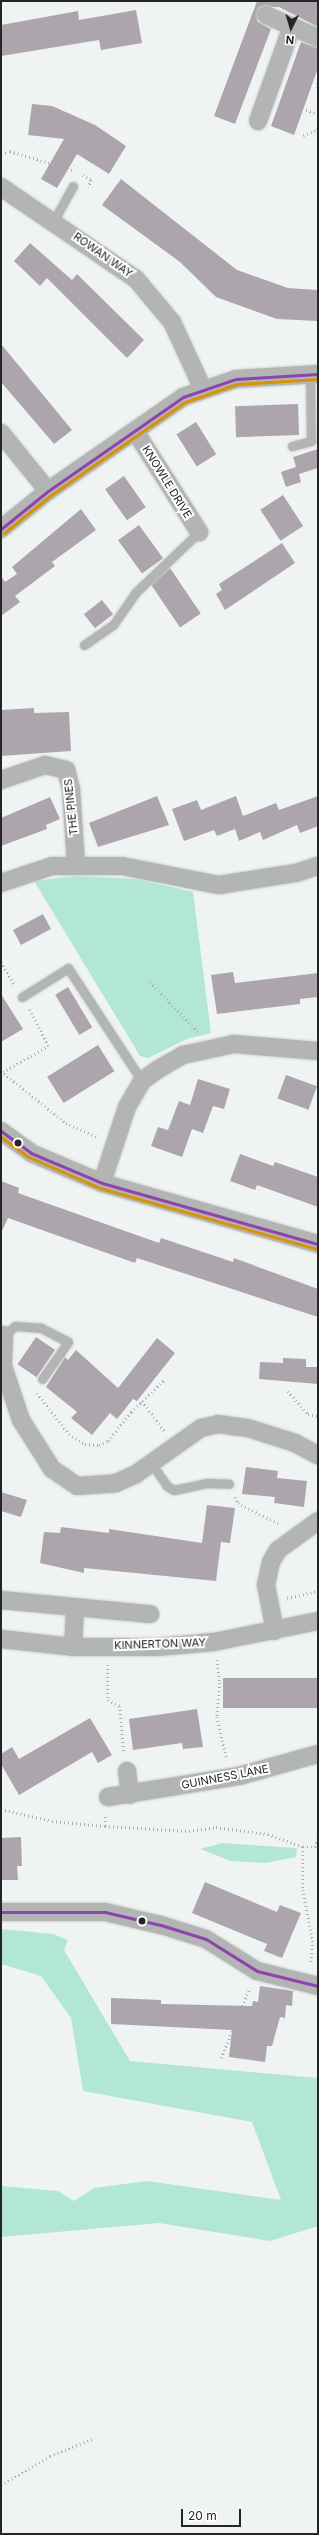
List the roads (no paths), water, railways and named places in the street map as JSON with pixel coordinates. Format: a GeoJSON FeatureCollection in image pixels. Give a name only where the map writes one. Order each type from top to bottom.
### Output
{"type":"FeatureCollection","features":[{"type":"Feature","properties":{"kind":"street"},"geometry":{"type":"LineString","coordinates":[[266,15],[318,38]]}},
{"type":"Feature","properties":{"kind":"street"},"geometry":{"type":"LineString","coordinates":[[258,120],[292,26]]}},
{"type":"Feature","properties":{"kind":"street","name":"ROWAN WAY"},"geometry":{"type":"LineString","coordinates":[[1,187],[115,262],[160,306],[172,322],[203,389]]}},
{"type":"Feature","properties":{"kind":"street"},"geometry":{"type":"LineString","coordinates":[[1,529],[48,492],[135,431],[177,402],[203,389],[236,379],[314,374]]}},
{"type":"Feature","properties":{"kind":"street","name":"KNOWLE DRIVE"},"geometry":{"type":"LineString","coordinates":[[135,431],[199,532]]}},
{"type":"Feature","properties":{"kind":"street"},"geometry":{"type":"LineString","coordinates":[[1,433],[48,492]]}},
{"type":"Feature","properties":{"kind":"street","name":"THE PINES"},"geometry":{"type":"LineString","coordinates":[[1,780],[45,765],[66,770],[71,789],[76,865]]}},
{"type":"Feature","properties":{"kind":"street"},"geometry":{"type":"LineString","coordinates":[[1,883],[38,869],[76,865],[122,866],[219,885],[296,873],[318,866]]}},
{"type":"Feature","properties":{"kind":"street"},"geometry":{"type":"LineString","coordinates":[[102,1183],[127,1107],[142,1081],[182,1055],[214,1048],[279,1046],[318,1051]]}},
{"type":"Feature","properties":{"kind":"street"},"geometry":{"type":"LineString","coordinates":[[1,1131],[31,1153],[102,1183],[318,1244]]}},
{"type":"Feature","properties":{"kind":"street"},"geometry":{"type":"LineString","coordinates":[[4,1335],[2,1366],[30,1438],[64,1479],[77,1486],[107,1486],[151,1463],[201,1428],[214,1417],[295,1443],[318,1455]]}},
{"type":"Feature","properties":{"kind":"street"},"geometry":{"type":"LineString","coordinates":[[274,1631],[267,1603],[271,1562],[278,1550],[318,1521]]}},
{"type":"Feature","properties":{"kind":"street"},"geometry":{"type":"LineString","coordinates":[[1,1600],[150,1614]]}},
{"type":"Feature","properties":{"kind":"street"},"geometry":{"type":"LineString","coordinates":[[73,1646],[75,1608]]}},
{"type":"Feature","properties":{"kind":"street","name":"KINNERTON WAY"},"geometry":{"type":"LineString","coordinates":[[1,1639],[73,1646],[108,1647],[214,1642],[318,1621]]}},
{"type":"Feature","properties":{"kind":"street","name":"GUINNESS LANE"},"geometry":{"type":"LineString","coordinates":[[108,1797],[130,1795],[231,1778],[318,1754]]}},
{"type":"Feature","properties":{"kind":"street"},"geometry":{"type":"LineString","coordinates":[[127,1771],[130,1795]]}},
{"type":"Feature","properties":{"kind":"street"},"geometry":{"type":"LineString","coordinates":[[1,1912],[105,1912],[160,1925],[206,1939],[257,1971],[314,1986]]}},
{"type":"Feature","properties":{"kind":"lane"},"geometry":{"type":"LineString","coordinates":[[53,222],[73,186]]}},
{"type":"Feature","properties":{"kind":"lane"},"geometry":{"type":"LineString","coordinates":[[292,446],[311,441],[314,374]]}},
{"type":"Feature","properties":{"kind":"lane"},"geometry":{"type":"LineString","coordinates":[[84,645],[113,625],[136,592],[199,532]]}},
{"type":"Feature","properties":{"kind":"lane"},"geometry":{"type":"LineString","coordinates":[[22,997],[68,968],[142,1081]]}},
{"type":"Feature","properties":{"kind":"lane"},"geometry":{"type":"LineString","coordinates":[[4,1335],[15,1326],[42,1328],[68,1342],[42,1379]]}},
{"type":"Feature","properties":{"kind":"lane"},"geometry":{"type":"LineString","coordinates":[[151,1463],[167,1486],[174,1490],[206,1483],[229,1484]]}}]}
